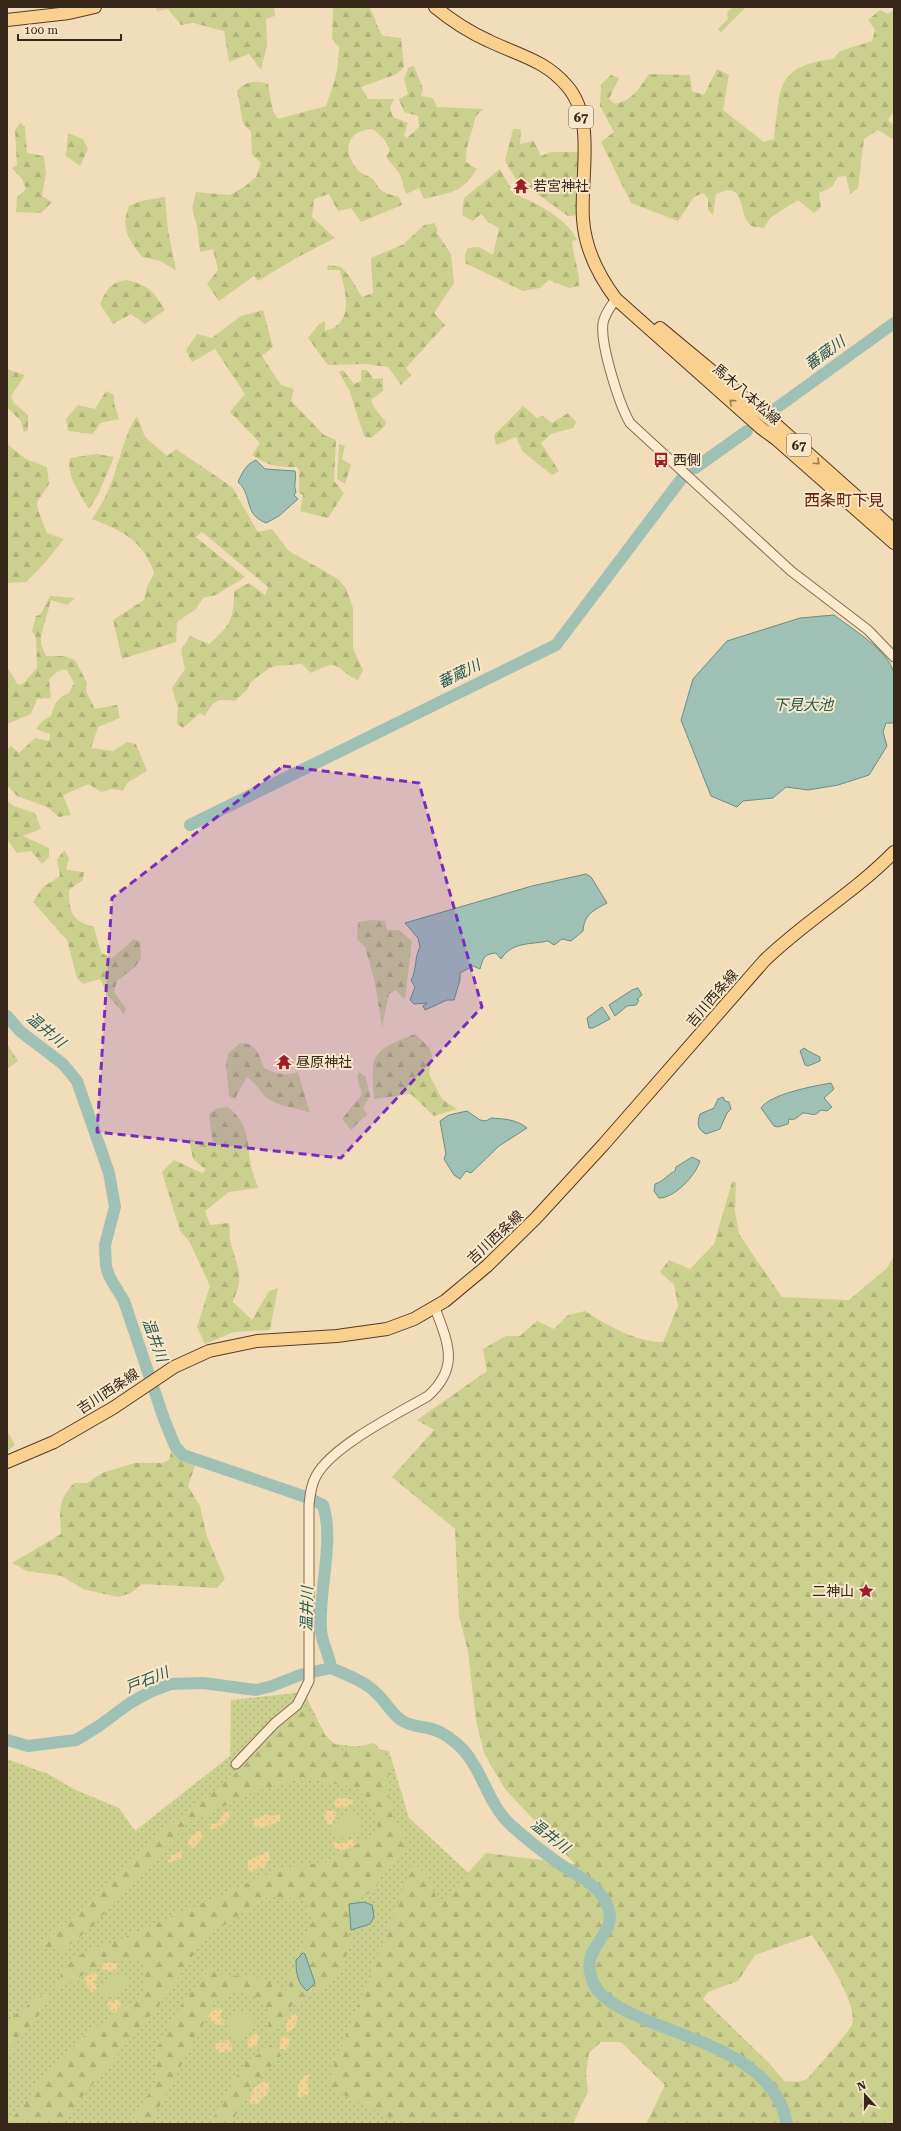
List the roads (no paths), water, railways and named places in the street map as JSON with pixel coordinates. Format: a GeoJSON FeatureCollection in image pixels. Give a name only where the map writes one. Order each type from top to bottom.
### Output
{"type":"FeatureCollection","features":[{"type":"Feature","properties":{"kind":"main road"},"geometry":{"type":"LineString","coordinates":[[7,20],[69,13],[95,7]]}},
{"type":"Feature","properties":{"kind":"main road","name":"馬木八本松線"},"geometry":{"type":"LineString","coordinates":[[436,7],[456,24],[552,70],[568,87],[577,105],[584,126],[583,218],[587,241],[601,279],[616,298],[894,543]]}},
{"type":"Feature","properties":{"kind":"main road","name":"馬木八本松線"},"geometry":{"type":"LineString","coordinates":[[616,298],[634,307],[704,362],[894,530]]}},
{"type":"Feature","properties":{"kind":"main road","name":"吉川西条線"},"geometry":{"type":"LineString","coordinates":[[7,1462],[54,1442],[112,1408],[141,1387],[174,1367],[209,1351],[231,1345],[257,1341],[337,1336],[387,1329],[414,1319],[435,1308],[487,1266],[536,1218],[604,1144],[764,961],[788,937],[852,890],[894,852]]}},
{"type":"Feature","properties":{"kind":"street"},"geometry":{"type":"LineString","coordinates":[[616,298],[605,314],[603,324],[604,335],[614,385],[624,413],[630,423],[791,571],[868,630],[894,657]]}},
{"type":"Feature","properties":{"kind":"street"},"geometry":{"type":"LineString","coordinates":[[236,1764],[274,1723],[297,1705],[309,1681],[309,1506],[311,1490],[316,1476],[327,1460],[338,1451],[428,1396],[439,1386],[450,1361],[446,1337],[435,1308]]}},
{"type":"Feature","properties":{"kind":"water"},"geometry":{"type":"Polygon","coordinates":[[[256,460],[265,469],[295,471],[296,492],[294,495],[298,499],[279,516],[266,523],[254,515],[243,487],[238,482],[247,466],[256,460]]]}},
{"type":"Feature","properties":{"kind":"water","name":"下見大池"},"geometry":{"type":"Polygon","coordinates":[[[834,615],[877,648],[885,656],[894,673],[894,723],[886,723],[883,732],[887,746],[869,775],[838,785],[808,790],[786,787],[773,798],[743,801],[737,807],[711,796],[681,720],[693,679],[727,641],[800,618],[834,615]]]}},
{"type":"Feature","properties":{"kind":"water"},"geometry":{"type":"Polygon","coordinates":[[[586,874],[591,877],[607,903],[590,913],[585,920],[583,931],[571,941],[562,939],[554,945],[548,941],[516,946],[506,953],[501,959],[496,953],[489,954],[483,959],[480,969],[473,966],[460,973],[460,980],[454,1000],[447,1000],[425,1010],[423,1006],[427,1003],[414,1004],[410,1000],[415,987],[411,980],[420,947],[418,938],[405,923],[532,886],[586,874]]]}},
{"type":"Feature","properties":{"kind":"water"},"geometry":{"type":"Polygon","coordinates":[[[638,988],[642,995],[637,999],[639,1000],[636,1005],[627,1006],[615,1016],[609,1005],[632,990],[638,988]]]}},
{"type":"Feature","properties":{"kind":"water"},"geometry":{"type":"Polygon","coordinates":[[[602,1007],[610,1019],[593,1028],[589,1028],[587,1018],[602,1007]]]}},
{"type":"Feature","properties":{"kind":"water"},"geometry":{"type":"Polygon","coordinates":[[[804,1048],[820,1057],[820,1061],[808,1066],[805,1065],[800,1051],[804,1048]]]}},
{"type":"Feature","properties":{"kind":"water"},"geometry":{"type":"Polygon","coordinates":[[[831,1083],[834,1089],[824,1098],[832,1107],[827,1111],[821,1110],[814,1114],[803,1113],[795,1119],[789,1119],[788,1124],[778,1127],[774,1126],[761,1108],[773,1099],[793,1091],[831,1083]]]}},
{"type":"Feature","properties":{"kind":"water"},"geometry":{"type":"Polygon","coordinates":[[[723,1097],[725,1101],[729,1102],[731,1109],[727,1113],[720,1129],[706,1134],[698,1126],[700,1114],[714,1108],[718,1099],[723,1097]]]}},
{"type":"Feature","properties":{"kind":"water"},"geometry":{"type":"Polygon","coordinates":[[[467,1111],[480,1120],[486,1121],[491,1118],[510,1120],[527,1128],[499,1146],[471,1173],[466,1171],[460,1179],[454,1175],[444,1159],[446,1154],[440,1121],[449,1115],[467,1111]]]}},
{"type":"Feature","properties":{"kind":"water"},"geometry":{"type":"Polygon","coordinates":[[[692,1157],[700,1161],[694,1173],[678,1190],[665,1197],[659,1198],[654,1191],[655,1184],[675,1171],[676,1167],[692,1157]]]}},
{"type":"Feature","properties":{"kind":"water"},"geometry":{"type":"Polygon","coordinates":[[[364,1902],[372,1905],[374,1917],[370,1924],[351,1930],[349,1904],[364,1902]]]}},
{"type":"Feature","properties":{"kind":"water"},"geometry":{"type":"Polygon","coordinates":[[[303,1953],[305,1954],[315,1983],[307,1991],[299,1981],[296,1969],[296,1960],[303,1953]]]}},
{"type":"Feature","properties":{"kind":"waterway","name":"蕃蔵川"},"geometry":{"type":"LineString","coordinates":[[775,409],[894,323]]}},
{"type":"Feature","properties":{"kind":"waterway","name":"蕃蔵川"},"geometry":{"type":"LineString","coordinates":[[695,468],[747,431]]}},
{"type":"Feature","properties":{"kind":"waterway","name":"蕃蔵川"},"geometry":{"type":"LineString","coordinates":[[190,825],[556,645],[682,478]]}},
{"type":"Feature","properties":{"kind":"waterway","name":"温井川"},"geometry":{"type":"LineString","coordinates":[[7,1016],[21,1032],[63,1064],[77,1081],[109,1173],[115,1207],[105,1245],[106,1266],[109,1276],[124,1301],[164,1419],[175,1446],[183,1455],[309,1498],[323,1505],[326,1519],[327,1550],[322,1600],[321,1630],[331,1668]]}},
{"type":"Feature","properties":{"kind":"waterway","name":"温井川"},"geometry":{"type":"LineString","coordinates":[[331,1668],[367,1685],[380,1697],[394,1714],[404,1722],[411,1725],[436,1730],[453,1740],[465,1752],[472,1762],[489,1795],[511,1825],[542,1851],[592,1885],[598,1891],[608,1907],[610,1916],[609,1925],[591,1956],[589,1966],[591,1976],[599,1992],[605,1998],[625,2010],[641,2018],[707,2044],[729,2055],[749,2068],[766,2083],[779,2101],[787,2124]]}},
{"type":"Feature","properties":{"kind":"waterway","name":"戸石川"},"geometry":{"type":"LineString","coordinates":[[7,1740],[28,1746],[76,1740],[99,1726],[130,1703],[150,1692],[171,1684],[203,1683],[256,1690],[272,1686],[300,1675],[331,1668]]}},
{"type":"Feature","properties":{"kind":"place","name":"若宮神社"},"geometry":{"type":"Point","coordinates":[521,186]}},
{"type":"Feature","properties":{"kind":"place","name":"西側"},"geometry":{"type":"Point","coordinates":[661,460]}},
{"type":"Feature","properties":{"kind":"place","name":"昼原神社"},"geometry":{"type":"Point","coordinates":[284,1062]}},
{"type":"Feature","properties":{"kind":"place","name":"二神山"},"geometry":{"type":"Point","coordinates":[866,1591]}},
{"type":"Feature","properties":{"kind":"district","name":"西条町下見"},"geometry":{"type":"Point","coordinates":[844,500]}}]}
